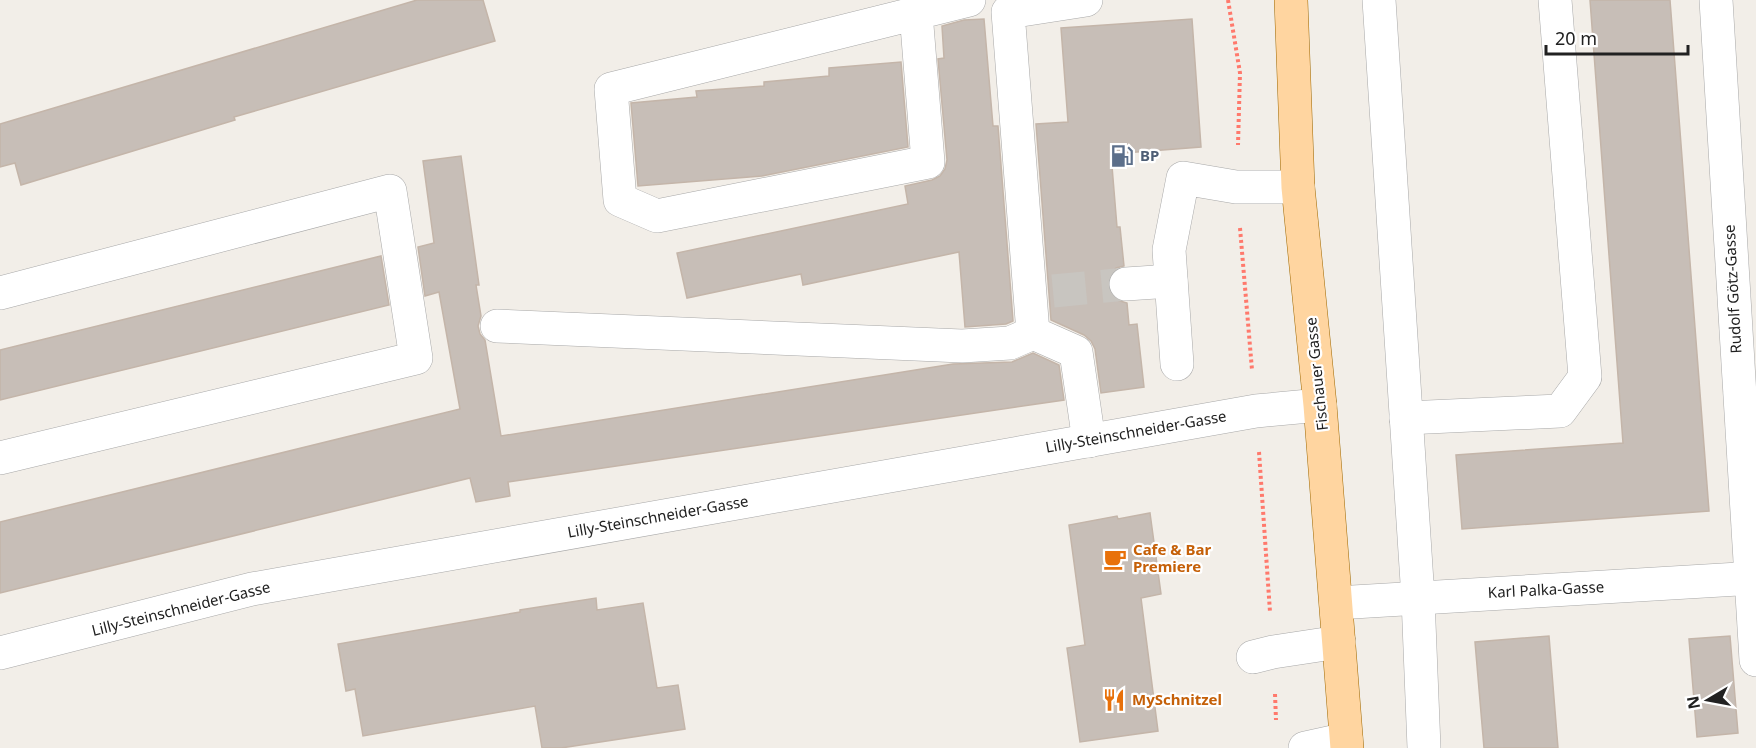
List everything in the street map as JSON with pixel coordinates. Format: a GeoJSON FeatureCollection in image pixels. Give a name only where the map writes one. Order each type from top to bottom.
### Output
{"type":"FeatureCollection","features":[{"type":"Feature","properties":{"kind":"main road","name":"Fischauer Gasse"},"geometry":{"type":"LineString","coordinates":[[1291,0],[1298,187],[1320,405],[1346,744]]}},
{"type":"Feature","properties":{"kind":"street"},"geometry":{"type":"LineString","coordinates":[[916,13],[928,162],[657,216],[620,200],[611,89],[916,13],[969,0]]}},
{"type":"Feature","properties":{"kind":"street"},"geometry":{"type":"LineString","coordinates":[[1033,333],[1041,292],[994,6],[1086,0]]}},
{"type":"Feature","properties":{"kind":"street"},"geometry":{"type":"LineString","coordinates":[[1378,0],[1418,598],[1424,748]]}},
{"type":"Feature","properties":{"kind":"street"},"geometry":{"type":"LineString","coordinates":[[1406,418],[1560,411],[1585,376],[1555,0]]}},
{"type":"Feature","properties":{"kind":"street","name":"Rudolf Götz-Gasse"},"geometry":{"type":"LineString","coordinates":[[1716,0],[1753,578],[1756,660]]}},
{"type":"Feature","properties":{"kind":"street"},"geometry":{"type":"LineString","coordinates":[[1178,364],[1168,250],[1183,178],[1236,187],[1298,187]]}},
{"type":"Feature","properties":{"kind":"street"},"geometry":{"type":"LineString","coordinates":[[0,293],[390,190],[416,358],[0,458]]}},
{"type":"Feature","properties":{"kind":"street"},"geometry":{"type":"LineString","coordinates":[[1126,284],[1171,281]]}},
{"type":"Feature","properties":{"kind":"street"},"geometry":{"type":"LineString","coordinates":[[497,326],[962,346],[1010,343],[1033,333],[1076,352],[1089,441]]}},
{"type":"Feature","properties":{"kind":"street","name":"Lilly-Steinschneider-Gasse"},"geometry":{"type":"LineString","coordinates":[[0,654],[252,589],[1256,411],[1320,405]]}},
{"type":"Feature","properties":{"kind":"street","name":"Karl Palka-Gasse"},"geometry":{"type":"LineString","coordinates":[[1336,603],[1753,578]]}},
{"type":"Feature","properties":{"kind":"street"},"geometry":{"type":"LineString","coordinates":[[1253,657],[1339,642]]}},
{"type":"Feature","properties":{"kind":"street"},"geometry":{"type":"LineString","coordinates":[[1305,748],[1346,744]]}},
{"type":"Feature","properties":{"kind":"building"},"geometry":{"type":"Polygon","coordinates":[[[417,0],[483,0],[495,41],[234,117],[235,120],[21,185],[15,163],[0,167],[0,124],[417,0]]]}},
{"type":"Feature","properties":{"kind":"building"},"geometry":{"type":"Polygon","coordinates":[[[1590,0],[1670,0],[1709,511],[1462,529],[1456,455],[1623,443],[1590,0]]]}},
{"type":"Feature","properties":{"kind":"building"},"geometry":{"type":"Polygon","coordinates":[[[984,19],[993,126],[998,126],[1013,321],[1006,324],[965,327],[959,252],[803,285],[801,274],[687,298],[677,253],[908,204],[905,186],[940,176],[947,160],[938,59],[944,58],[942,26],[964,20],[984,19]]]}},
{"type":"Feature","properties":{"kind":"building"},"geometry":{"type":"Polygon","coordinates":[[[1192,19],[1201,147],[1111,154],[1117,227],[1120,227],[1124,266],[1116,268],[1110,275],[1107,286],[1110,294],[1117,300],[1127,303],[1129,325],[1137,324],[1144,387],[1101,393],[1095,349],[1091,341],[1084,335],[1051,320],[1036,124],[1068,122],[1061,28],[1192,19]]]}},
{"type":"Feature","properties":{"kind":"building"},"geometry":{"type":"Polygon","coordinates":[[[901,62],[908,147],[762,176],[638,186],[631,103],[697,97],[696,91],[764,86],[764,82],[829,76],[829,68],[901,62]]]}},
{"type":"Feature","properties":{"kind":"building"},"geometry":{"type":"Polygon","coordinates":[[[461,156],[479,285],[476,285],[481,316],[478,326],[485,340],[501,436],[953,364],[1012,362],[1033,353],[1059,365],[1064,400],[508,482],[510,496],[476,502],[470,478],[0,593],[0,522],[460,409],[439,292],[425,296],[418,247],[434,243],[423,161],[461,156]]]}},
{"type":"Feature","properties":{"kind":"building"},"geometry":{"type":"Polygon","coordinates":[[[381,256],[389,305],[0,400],[0,350],[381,256]]]}},
{"type":"Feature","properties":{"kind":"building"},"geometry":{"type":"Polygon","coordinates":[[[1150,513],[1161,594],[1141,598],[1158,731],[1080,742],[1067,648],[1085,645],[1069,525],[1117,516],[1118,519],[1150,513]]]}},
{"type":"Feature","properties":{"kind":"building"},"geometry":{"type":"Polygon","coordinates":[[[596,598],[597,610],[643,603],[657,688],[678,685],[685,729],[561,748],[542,748],[535,706],[363,736],[355,689],[346,691],[338,644],[596,598]]]}},
{"type":"Feature","properties":{"kind":"building"},"geometry":{"type":"Polygon","coordinates":[[[1549,636],[1558,748],[1484,748],[1475,642],[1549,636]]]}},
{"type":"Feature","properties":{"kind":"building"},"geometry":{"type":"Polygon","coordinates":[[[1730,636],[1738,733],[1697,737],[1689,639],[1730,636]]]}},
{"type":"Feature","properties":{"kind":"tunnel"},"geometry":{"type":"LineString","coordinates":[[1053,291],[1126,284]]}},
{"type":"Feature","properties":{"kind":"place","name":"BP"},"geometry":{"type":"Point","coordinates":[1122,156]}},
{"type":"Feature","properties":{"kind":"place","name":"Cafe & Bar Premiere"},"geometry":{"type":"Point","coordinates":[1115,559]}},
{"type":"Feature","properties":{"kind":"place","name":"MySchnitzel"},"geometry":{"type":"Point","coordinates":[1114,700]}}]}
